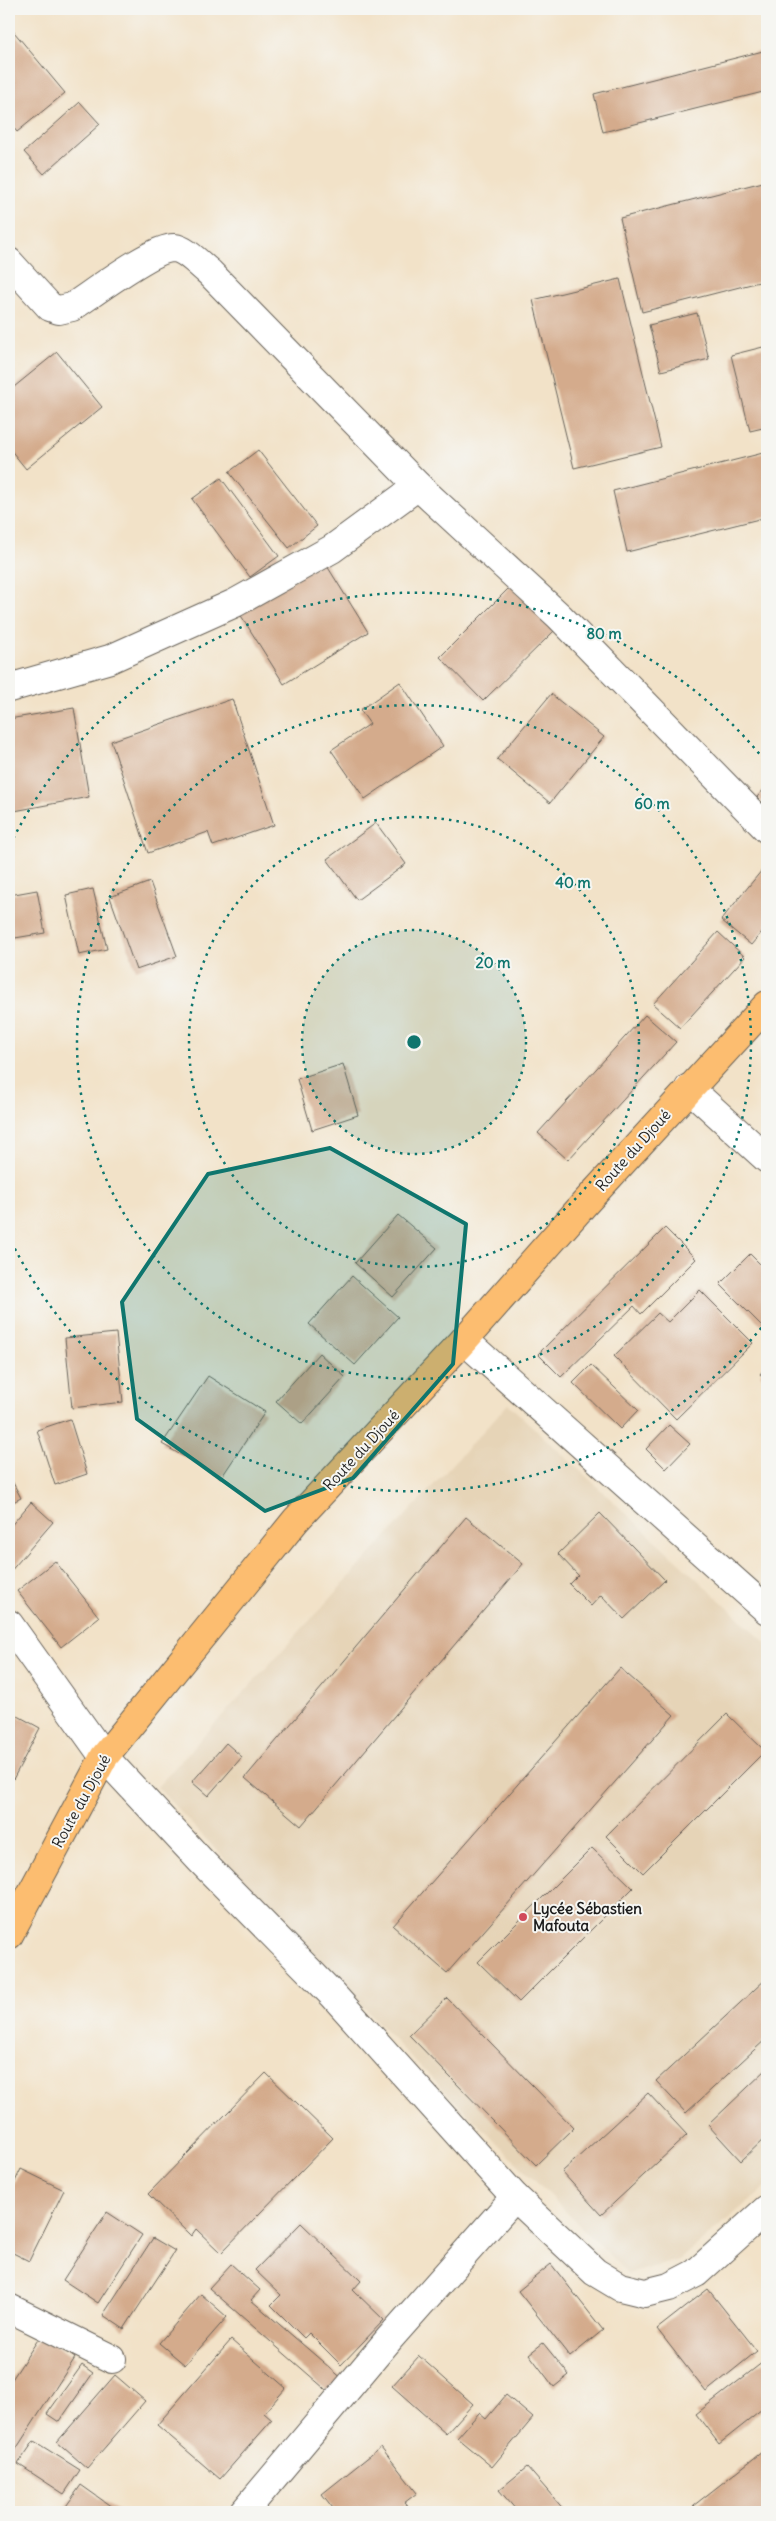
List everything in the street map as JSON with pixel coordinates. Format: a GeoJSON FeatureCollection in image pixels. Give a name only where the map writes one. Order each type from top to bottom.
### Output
{"type":"FeatureCollection","features":[{"type":"Feature","properties":{"kind":"main road","name":"Route du Djoué"},"geometry":{"type":"LineString","coordinates":[[9,1935],[104,1757],[296,1520],[464,1340],[767,1005]]}},
{"type":"Feature","properties":{"kind":"street"},"geometry":{"type":"LineString","coordinates":[[9,262],[50,307],[59,310],[72,307],[158,250],[176,248],[208,272],[418,486],[559,616],[767,829]]}},
{"type":"Feature","properties":{"kind":"street"},"geometry":{"type":"LineString","coordinates":[[9,688],[110,659],[235,604],[332,548],[418,486]]}},
{"type":"Feature","properties":{"kind":"street"},"geometry":{"type":"LineString","coordinates":[[690,1088],[767,1159]]}},
{"type":"Feature","properties":{"kind":"street"},"geometry":{"type":"LineString","coordinates":[[464,1340],[767,1610]]}},
{"type":"Feature","properties":{"kind":"street"},"geometry":{"type":"LineString","coordinates":[[9,1624],[104,1757],[201,1861],[334,1995],[515,2197],[595,2272],[620,2287],[645,2293],[669,2287],[696,2272],[767,2209]]}},
{"type":"Feature","properties":{"kind":"street"},"geometry":{"type":"LineString","coordinates":[[244,2512],[390,2338],[515,2197]]}},
{"type":"Feature","properties":{"kind":"street"},"geometry":{"type":"LineString","coordinates":[[9,2308],[112,2359]]}},
{"type":"Feature","properties":{"kind":"highlighted area"},"geometry":{"type":"Polygon","coordinates":[[[330,1148],[466,1224],[453,1364],[353,1478],[265,1511],[137,1419],[122,1302],[208,1174],[330,1148]]]}},
{"type":"Feature","properties":{"kind":"shaded area","name":"Lycée Sébastien Mafouta"},"geometry":{"type":"Polygon","coordinates":[[[508,1404],[767,1644],[767,2186],[679,2260],[628,2274],[401,2047],[157,1787],[508,1404]]]}},
{"type":"Feature","properties":{"kind":"building"},"geometry":{"type":"Polygon","coordinates":[[[9,26],[65,93],[17,132],[9,122],[9,26]]]}},
{"type":"Feature","properties":{"kind":"building"},"geometry":{"type":"Polygon","coordinates":[[[767,50],[767,91],[603,132],[594,94],[767,50]]]}},
{"type":"Feature","properties":{"kind":"building"},"geometry":{"type":"Polygon","coordinates":[[[80,102],[100,124],[44,174],[24,152],[80,102]]]}},
{"type":"Feature","properties":{"kind":"building"},"geometry":{"type":"Polygon","coordinates":[[[767,181],[767,280],[642,312],[620,218],[767,181]]]}},
{"type":"Feature","properties":{"kind":"building"},"geometry":{"type":"Polygon","coordinates":[[[620,279],[661,447],[574,468],[533,300],[620,279]]]}},
{"type":"Feature","properties":{"kind":"building"},"geometry":{"type":"Polygon","coordinates":[[[697,313],[709,359],[661,371],[649,325],[697,313]]]}},
{"type":"Feature","properties":{"kind":"building"},"geometry":{"type":"Polygon","coordinates":[[[767,346],[767,427],[750,431],[731,355],[767,346]]]}},
{"type":"Feature","properties":{"kind":"building"},"geometry":{"type":"Polygon","coordinates":[[[57,352],[102,407],[26,469],[9,448],[9,391],[57,352]]]}},
{"type":"Feature","properties":{"kind":"building"},"geometry":{"type":"Polygon","coordinates":[[[258,450],[317,526],[289,548],[229,472],[258,450]]]}},
{"type":"Feature","properties":{"kind":"building"},"geometry":{"type":"Polygon","coordinates":[[[767,452],[767,517],[627,552],[613,491],[767,452]]]}},
{"type":"Feature","properties":{"kind":"building"},"geometry":{"type":"Polygon","coordinates":[[[221,478],[279,556],[250,577],[192,499],[221,478]]]}},
{"type":"Feature","properties":{"kind":"building"},"geometry":{"type":"Polygon","coordinates":[[[324,561],[368,632],[284,684],[240,614],[324,561]]]}},
{"type":"Feature","properties":{"kind":"building"},"geometry":{"type":"Polygon","coordinates":[[[511,586],[555,630],[483,701],[440,657],[511,586]]]}},
{"type":"Feature","properties":{"kind":"building"},"geometry":{"type":"Polygon","coordinates":[[[400,682],[443,746],[365,799],[331,750],[370,724],[360,710],[400,682]]]}},
{"type":"Feature","properties":{"kind":"building"},"geometry":{"type":"Polygon","coordinates":[[[551,694],[604,737],[550,803],[497,759],[551,694]]]}},
{"type":"Feature","properties":{"kind":"building"},"geometry":{"type":"Polygon","coordinates":[[[232,699],[274,825],[213,846],[208,832],[148,853],[111,741],[232,699]]]}},
{"type":"Feature","properties":{"kind":"building"},"geometry":{"type":"Polygon","coordinates":[[[74,708],[89,797],[9,812],[9,719],[74,708]]]}},
{"type":"Feature","properties":{"kind":"building"},"geometry":{"type":"Polygon","coordinates":[[[767,786],[767,807],[757,797],[767,786]]]}},
{"type":"Feature","properties":{"kind":"building"},"geometry":{"type":"Polygon","coordinates":[[[376,823],[406,864],[357,900],[327,859],[376,823]]]}},
{"type":"Feature","properties":{"kind":"building"},"geometry":{"type":"Polygon","coordinates":[[[767,864],[767,926],[751,945],[721,920],[767,864]]]}},
{"type":"Feature","properties":{"kind":"building"},"geometry":{"type":"Polygon","coordinates":[[[150,882],[177,956],[136,970],[110,897],[150,882]]]}},
{"type":"Feature","properties":{"kind":"building"},"geometry":{"type":"Polygon","coordinates":[[[93,889],[107,949],[79,955],[66,895],[93,889]]]}},
{"type":"Feature","properties":{"kind":"building"},"geometry":{"type":"Polygon","coordinates":[[[37,890],[45,933],[9,939],[9,895],[37,890]]]}},
{"type":"Feature","properties":{"kind":"building"},"geometry":{"type":"Polygon","coordinates":[[[718,932],[745,957],[680,1028],[653,1004],[718,932]]]}},
{"type":"Feature","properties":{"kind":"building"},"geometry":{"type":"Polygon","coordinates":[[[645,1015],[676,1042],[568,1160],[538,1133],[645,1015]]]}},
{"type":"Feature","properties":{"kind":"building"},"geometry":{"type":"Polygon","coordinates":[[[343,1064],[358,1115],[312,1130],[297,1079],[343,1064]]]}},
{"type":"Feature","properties":{"kind":"building"},"geometry":{"type":"Polygon","coordinates":[[[398,1215],[437,1248],[393,1297],[355,1263],[398,1215]]]}},
{"type":"Feature","properties":{"kind":"building"},"geometry":{"type":"Polygon","coordinates":[[[665,1228],[696,1259],[641,1314],[634,1306],[561,1377],[538,1354],[665,1228]]]}},
{"type":"Feature","properties":{"kind":"building"},"geometry":{"type":"Polygon","coordinates":[[[750,1254],[767,1271],[767,1331],[720,1284],[750,1254]]]}},
{"type":"Feature","properties":{"kind":"building"},"geometry":{"type":"Polygon","coordinates":[[[352,1276],[398,1317],[355,1365],[309,1324],[352,1276]]]}},
{"type":"Feature","properties":{"kind":"building"},"geometry":{"type":"Polygon","coordinates":[[[700,1290],[753,1343],[676,1419],[614,1356],[658,1313],[668,1322],[700,1290]]]}},
{"type":"Feature","properties":{"kind":"building"},"geometry":{"type":"Polygon","coordinates":[[[116,1333],[123,1402],[72,1408],[65,1338],[116,1333]]]}},
{"type":"Feature","properties":{"kind":"building"},"geometry":{"type":"Polygon","coordinates":[[[319,1353],[345,1377],[302,1424],[276,1401],[319,1353]]]}},
{"type":"Feature","properties":{"kind":"building"},"geometry":{"type":"Polygon","coordinates":[[[591,1365],[638,1410],[620,1429],[573,1383],[591,1365]]]}},
{"type":"Feature","properties":{"kind":"building"},"geometry":{"type":"Polygon","coordinates":[[[767,1366],[767,1382],[760,1374],[767,1366]]]}},
{"type":"Feature","properties":{"kind":"building"},"geometry":{"type":"Polygon","coordinates":[[[208,1376],[265,1412],[221,1478],[162,1444],[208,1376]]]}},
{"type":"Feature","properties":{"kind":"building"},"geometry":{"type":"Polygon","coordinates":[[[70,1419],[87,1474],[55,1485],[37,1430],[70,1419]]]}},
{"type":"Feature","properties":{"kind":"building"},"geometry":{"type":"Polygon","coordinates":[[[669,1425],[690,1444],[666,1469],[646,1449],[669,1425]]]}},
{"type":"Feature","properties":{"kind":"building"},"geometry":{"type":"Polygon","coordinates":[[[9,1475],[21,1498],[9,1504],[9,1475]]]}},
{"type":"Feature","properties":{"kind":"building"},"geometry":{"type":"Polygon","coordinates":[[[31,1502],[53,1522],[9,1573],[9,1528],[31,1502]]]}},
{"type":"Feature","properties":{"kind":"building"},"geometry":{"type":"Polygon","coordinates":[[[600,1513],[665,1580],[624,1619],[601,1595],[591,1606],[569,1584],[578,1575],[558,1554],[600,1513]]]}},
{"type":"Feature","properties":{"kind":"building"},"geometry":{"type":"Polygon","coordinates":[[[466,1517],[523,1564],[301,1826],[245,1778],[466,1517]]]}},
{"type":"Feature","properties":{"kind":"building"},"geometry":{"type":"Polygon","coordinates":[[[55,1561],[99,1617],[61,1647],[17,1591],[55,1561]]]}},
{"type":"Feature","properties":{"kind":"building"},"geometry":{"type":"Polygon","coordinates":[[[620,1668],[674,1715],[447,1973],[393,1926],[620,1668]]]}},
{"type":"Feature","properties":{"kind":"building"},"geometry":{"type":"Polygon","coordinates":[[[9,1711],[40,1728],[9,1787],[9,1711]]]}},
{"type":"Feature","properties":{"kind":"building"},"geometry":{"type":"Polygon","coordinates":[[[727,1714],[765,1751],[643,1873],[606,1836],[727,1714]]]}},
{"type":"Feature","properties":{"kind":"building"},"geometry":{"type":"Polygon","coordinates":[[[226,1743],[242,1757],[208,1796],[192,1782],[226,1743]]]}},
{"type":"Feature","properties":{"kind":"building"},"geometry":{"type":"Polygon","coordinates":[[[592,1848],[633,1888],[519,2002],[478,1962],[592,1848]]]}},
{"type":"Feature","properties":{"kind":"building"},"geometry":{"type":"Polygon","coordinates":[[[767,1978],[767,2038],[686,2113],[656,2081],[767,1978]]]}},
{"type":"Feature","properties":{"kind":"building"},"geometry":{"type":"Polygon","coordinates":[[[447,1998],[574,2128],[536,2165],[409,2035],[447,1998]]]}},
{"type":"Feature","properties":{"kind":"building"},"geometry":{"type":"Polygon","coordinates":[[[767,2069],[767,2136],[741,2161],[708,2125],[767,2069]]]}},
{"type":"Feature","properties":{"kind":"building"},"geometry":{"type":"Polygon","coordinates":[[[266,2073],[333,2138],[221,2253],[196,2229],[191,2236],[148,2194],[266,2073]]]}},
{"type":"Feature","properties":{"kind":"building"},"geometry":{"type":"Polygon","coordinates":[[[648,2093],[687,2135],[601,2215],[562,2172],[648,2093]]]}},
{"type":"Feature","properties":{"kind":"building"},"geometry":{"type":"Polygon","coordinates":[[[21,2169],[64,2190],[29,2261],[9,2251],[9,2194],[21,2169]]]}},
{"type":"Feature","properties":{"kind":"building"},"geometry":{"type":"Polygon","coordinates":[[[107,2212],[142,2235],[98,2303],[63,2280],[107,2212]]]}},
{"type":"Feature","properties":{"kind":"building"},"geometry":{"type":"Polygon","coordinates":[[[301,2223],[361,2281],[353,2290],[384,2320],[341,2365],[309,2333],[304,2338],[271,2305],[281,2295],[255,2270],[301,2223]]]}},
{"type":"Feature","properties":{"kind":"building"},"geometry":{"type":"Polygon","coordinates":[[[153,2238],[175,2251],[124,2329],[103,2315],[153,2238]]]}},
{"type":"Feature","properties":{"kind":"building"},"geometry":{"type":"Polygon","coordinates":[[[231,2264],[260,2290],[251,2300],[344,2380],[332,2395],[209,2288],[231,2264]]]}},
{"type":"Feature","properties":{"kind":"building"},"geometry":{"type":"Polygon","coordinates":[[[551,2264],[603,2330],[570,2357],[518,2291],[551,2264]]]}},
{"type":"Feature","properties":{"kind":"building"},"geometry":{"type":"Polygon","coordinates":[[[708,2289],[757,2351],[706,2392],[657,2329],[708,2289]]]}},
{"type":"Feature","properties":{"kind":"building"},"geometry":{"type":"Polygon","coordinates":[[[201,2294],[227,2317],[185,2365],[159,2343],[201,2294]]]}},
{"type":"Feature","properties":{"kind":"building"},"geometry":{"type":"Polygon","coordinates":[[[41,2335],[75,2358],[9,2460],[9,2384],[41,2335]]]}},
{"type":"Feature","properties":{"kind":"building"},"geometry":{"type":"Polygon","coordinates":[[[231,2340],[286,2388],[264,2413],[272,2420],[220,2479],[157,2425],[231,2340]]]}},
{"type":"Feature","properties":{"kind":"building"},"geometry":{"type":"Polygon","coordinates":[[[543,2343],[569,2375],[554,2387],[529,2354],[543,2343]]]}},
{"type":"Feature","properties":{"kind":"building"},"geometry":{"type":"Polygon","coordinates":[[[419,2356],[473,2404],[446,2434],[392,2386],[419,2356]]]}},
{"type":"Feature","properties":{"kind":"building"},"geometry":{"type":"Polygon","coordinates":[[[763,2362],[767,2368],[767,2406],[719,2444],[696,2414],[763,2362]]]}},
{"type":"Feature","properties":{"kind":"building"},"geometry":{"type":"Polygon","coordinates":[[[82,2365],[93,2373],[59,2422],[47,2414],[82,2365]]]}},
{"type":"Feature","properties":{"kind":"building"},"geometry":{"type":"Polygon","coordinates":[[[115,2375],[145,2401],[87,2468],[57,2442],[115,2375]]]}},
{"type":"Feature","properties":{"kind":"building"},"geometry":{"type":"Polygon","coordinates":[[[506,2395],[533,2418],[492,2467],[457,2438],[479,2413],[486,2419],[506,2395]]]}},
{"type":"Feature","properties":{"kind":"building"},"geometry":{"type":"Polygon","coordinates":[[[34,2441],[80,2470],[64,2494],[18,2464],[34,2441]]]}},
{"type":"Feature","properties":{"kind":"building"},"geometry":{"type":"Polygon","coordinates":[[[381,2447],[417,2493],[404,2503],[412,2512],[336,2512],[322,2494],[381,2447]]]}},
{"type":"Feature","properties":{"kind":"building"},"geometry":{"type":"Polygon","coordinates":[[[767,2448],[767,2512],[698,2512],[693,2506],[767,2448]]]}},
{"type":"Feature","properties":{"kind":"building"},"geometry":{"type":"Polygon","coordinates":[[[527,2467],[566,2512],[518,2512],[499,2490],[527,2467]]]}},
{"type":"Feature","properties":{"kind":"building"},"geometry":{"type":"Polygon","coordinates":[[[81,2485],[119,2512],[62,2512],[81,2485]]]}},
{"type":"Feature","properties":{"kind":"place","name":"Lycée Sébastien Mafouta"},"geometry":{"type":"Point","coordinates":[523,1917]}}]}
